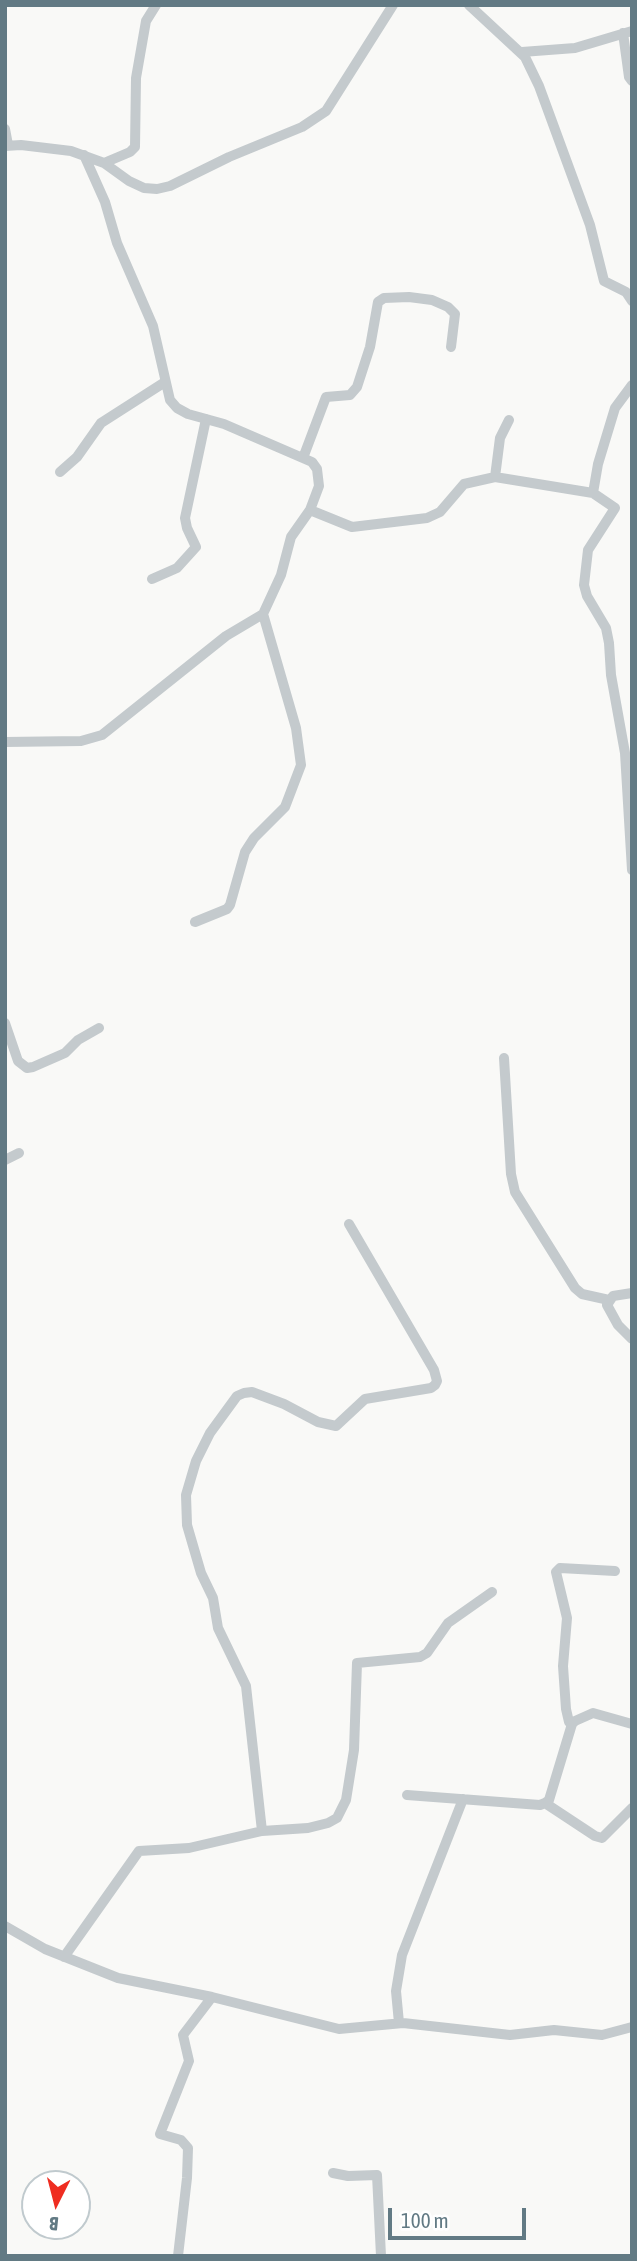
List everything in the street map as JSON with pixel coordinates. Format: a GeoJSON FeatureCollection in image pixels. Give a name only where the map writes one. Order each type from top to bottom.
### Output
{"type":"FeatureCollection","features":[{"type":"Feature","properties":{"kind":"street"},"geometry":{"type":"LineString","coordinates":[[104,163],[130,152],[135,147],[135,78],[146,21],[156,5]]}},
{"type":"Feature","properties":{"kind":"street"},"geometry":{"type":"LineString","coordinates":[[5,129],[7,145],[84,155],[104,163],[144,188],[170,186],[314,120],[331,105],[393,5]]}},
{"type":"Feature","properties":{"kind":"street"},"geometry":{"type":"LineString","coordinates":[[469,5],[522,52],[539,86],[590,225],[604,281],[626,292],[632,301]]}},
{"type":"Feature","properties":{"kind":"street"},"geometry":{"type":"LineString","coordinates":[[522,52],[575,48],[628,32],[629,77],[632,81]]}},
{"type":"Feature","properties":{"kind":"street"},"geometry":{"type":"LineString","coordinates":[[5,742],[81,741],[102,734],[226,636],[263,614],[281,575],[292,537],[310,510],[320,477],[317,469],[303,458],[224,424],[188,414],[170,400],[153,326],[117,243],[105,202],[84,155]]}},
{"type":"Feature","properties":{"kind":"street"},"geometry":{"type":"LineString","coordinates":[[303,458],[326,397],[350,395],[357,387],[370,347],[378,302],[384,298],[409,297],[432,300],[448,307],[456,314],[451,347]]}},
{"type":"Feature","properties":{"kind":"street"},"geometry":{"type":"LineString","coordinates":[[60,472],[77,457],[101,423],[165,383]]}},
{"type":"Feature","properties":{"kind":"street"},"geometry":{"type":"LineString","coordinates":[[593,494],[598,464],[615,408],[632,385]]}},
{"type":"Feature","properties":{"kind":"street"},"geometry":{"type":"LineString","coordinates":[[152,579],[177,568],[196,547],[185,518],[206,419]]}},
{"type":"Feature","properties":{"kind":"street"},"geometry":{"type":"LineString","coordinates":[[495,477],[500,439],[509,420]]}},
{"type":"Feature","properties":{"kind":"street"},"geometry":{"type":"LineString","coordinates":[[310,510],[352,527],[427,518],[440,512],[464,484],[495,477],[593,494],[615,508],[589,550],[584,584],[587,596],[608,635],[611,679],[625,753],[632,870]]}},
{"type":"Feature","properties":{"kind":"street"},"geometry":{"type":"LineString","coordinates":[[195,922],[227,909],[230,905],[245,852],[254,838],[285,807],[301,765],[296,728],[263,614]]}},
{"type":"Feature","properties":{"kind":"street"},"geometry":{"type":"LineString","coordinates":[[5,1023],[18,1061],[27,1068],[65,1053],[78,1040],[99,1028]]}},
{"type":"Feature","properties":{"kind":"street"},"geometry":{"type":"LineString","coordinates":[[504,1058],[511,1174],[515,1192],[575,1287],[582,1294],[609,1300]]}},
{"type":"Feature","properties":{"kind":"street"},"geometry":{"type":"LineString","coordinates":[[5,1160],[19,1153]]}},
{"type":"Feature","properties":{"kind":"street"},"geometry":{"type":"LineString","coordinates":[[261,1831],[246,1686],[218,1628],[211,1592],[201,1573],[187,1525],[186,1495],[196,1461],[211,1433],[237,1396],[244,1392],[252,1392],[284,1404],[317,1422],[336,1426],[365,1399],[431,1388],[438,1381],[349,1224]]}},
{"type":"Feature","properties":{"kind":"street"},"geometry":{"type":"LineString","coordinates":[[632,1293],[613,1296],[609,1300],[609,1311],[632,1339]]}},
{"type":"Feature","properties":{"kind":"street"},"geometry":{"type":"LineString","coordinates":[[572,1724],[566,1709],[563,1666],[566,1618],[556,1572],[560,1568],[614,1572]]}},
{"type":"Feature","properties":{"kind":"street"},"geometry":{"type":"LineString","coordinates":[[64,1957],[139,1851],[189,1848],[261,1831],[299,1830],[337,1818],[346,1800],[354,1750],[357,1663],[420,1657],[427,1653],[448,1623],[492,1592]]}},
{"type":"Feature","properties":{"kind":"street"},"geometry":{"type":"LineString","coordinates":[[407,1795],[540,1805],[549,1800],[572,1724],[593,1713],[632,1724]]}},
{"type":"Feature","properties":{"kind":"street"},"geometry":{"type":"LineString","coordinates":[[399,2023],[396,1991],[402,1955],[463,1799]]}},
{"type":"Feature","properties":{"kind":"street"},"geometry":{"type":"LineString","coordinates":[[545,1803],[601,1838],[632,1808]]}},
{"type":"Feature","properties":{"kind":"street"},"geometry":{"type":"LineString","coordinates":[[5,1926],[33,1943],[118,1978],[212,1997],[339,2029],[399,2023],[510,2035],[554,2030],[602,2035],[632,2027]]}},
{"type":"Feature","properties":{"kind":"street"},"geometry":{"type":"LineString","coordinates":[[178,2256],[188,2148],[181,2140],[160,2134],[189,2061],[183,2035],[212,1997]]}},
{"type":"Feature","properties":{"kind":"street"},"geometry":{"type":"LineString","coordinates":[[333,2173],[348,2176],[377,2175],[381,2256]]}}]}
